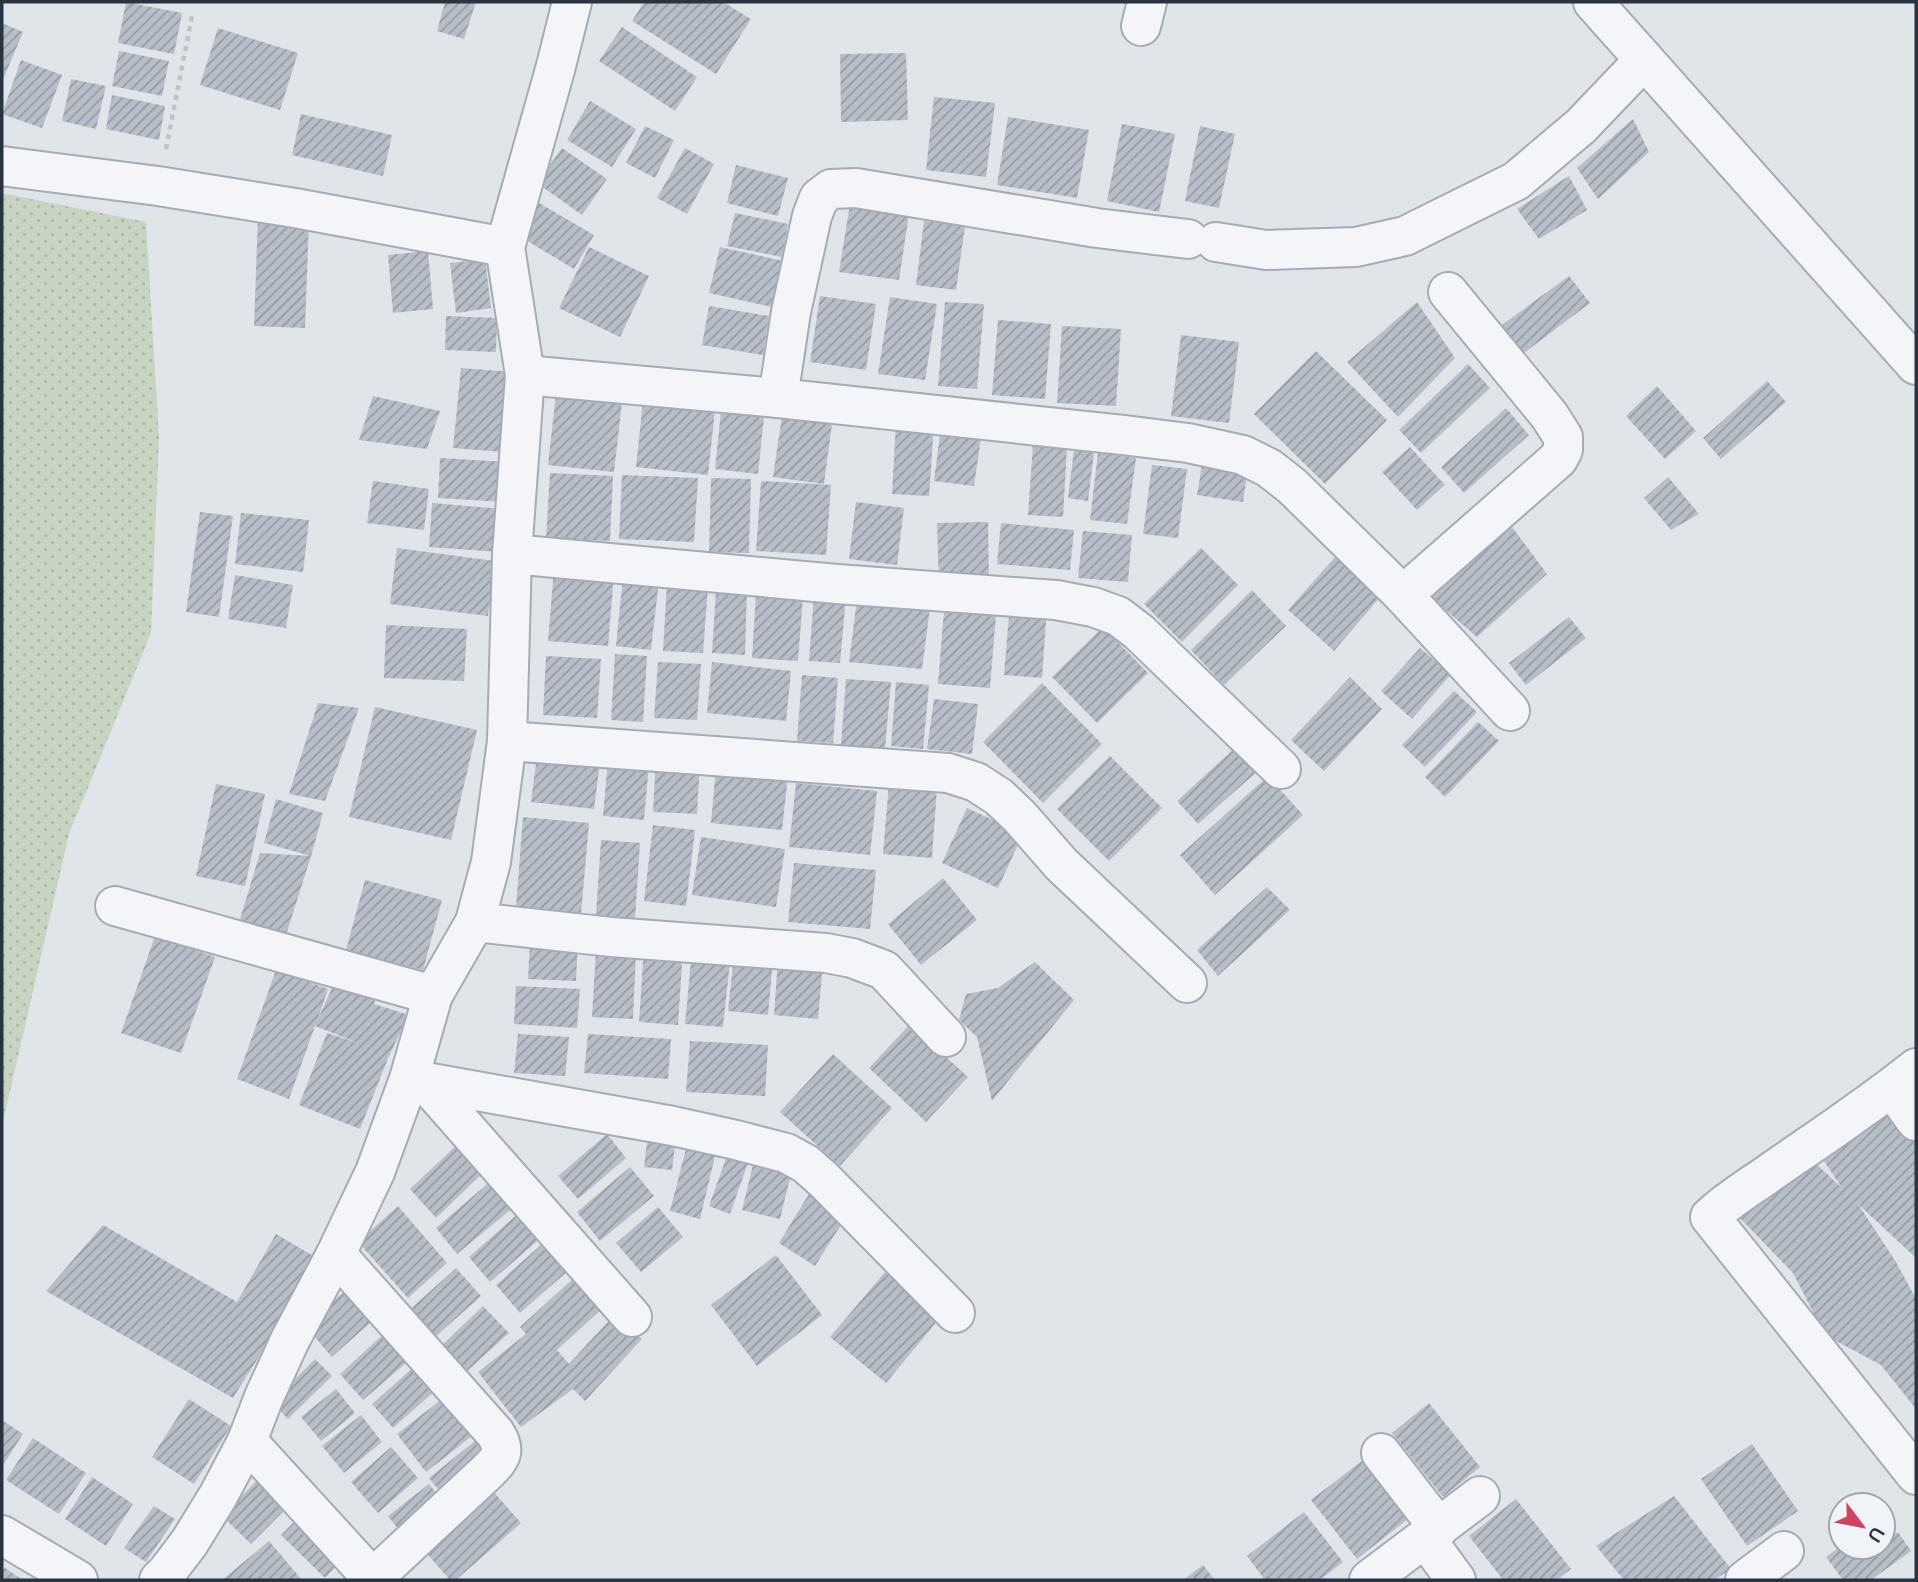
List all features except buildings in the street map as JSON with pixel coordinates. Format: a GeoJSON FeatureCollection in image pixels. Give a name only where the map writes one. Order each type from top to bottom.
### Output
{"type":"FeatureCollection","features":[{"type":"Feature","properties":{"kind":"street"},"geometry":{"type":"LineString","coordinates":[[159,1580],[189,1543],[218,1496],[247,1440],[289,1340],[336,1254],[418,1081],[433,995],[475,922],[491,862],[507,741],[512,554],[525,375],[505,247],[572,2]]}},
{"type":"Feature","properties":{"kind":"street"},"geometry":{"type":"LineString","coordinates":[[1593,2],[1916,365]]}},
{"type":"Feature","properties":{"kind":"street"},"geometry":{"type":"LineString","coordinates":[[778,398],[791,312],[812,216],[819,198],[831,189],[856,188],[1097,228],[1266,250],[1356,247],[1405,236],[1516,181],[1581,126],[1644,60]]}},
{"type":"Feature","properties":{"kind":"street"},"geometry":{"type":"LineString","coordinates":[[2,166],[158,186],[295,208],[505,247]]}},
{"type":"Feature","properties":{"kind":"street"},"geometry":{"type":"LineString","coordinates":[[1403,595],[1558,459],[1563,450],[1563,437],[1549,415],[1448,292]]}},
{"type":"Feature","properties":{"kind":"street"},"geometry":{"type":"LineString","coordinates":[[525,375],[778,398],[1123,435],[1188,443],[1243,455],[1269,468],[1292,486],[1403,595],[1510,711]]}},
{"type":"Feature","properties":{"kind":"street"},"geometry":{"type":"LineString","coordinates":[[512,554],[837,584],[1056,600],[1093,607],[1118,616],[1139,632],[1281,769]]}},
{"type":"Feature","properties":{"kind":"street"},"geometry":{"type":"LineString","coordinates":[[507,741],[948,773],[976,782],[999,797],[1020,817],[1061,863],[1187,983]]}},
{"type":"Feature","properties":{"kind":"street"},"geometry":{"type":"LineString","coordinates":[[115,906],[433,995]]}},
{"type":"Feature","properties":{"kind":"street"},"geometry":{"type":"LineString","coordinates":[[475,922],[611,937],[826,953],[852,958],[884,970],[946,1037]]}},
{"type":"Feature","properties":{"kind":"street"},"geometry":{"type":"LineString","coordinates":[[1916,1121],[1904,1078],[1728,1200],[1710,1217],[1916,1475]]}},
{"type":"Feature","properties":{"kind":"street"},"geometry":{"type":"LineString","coordinates":[[418,1081],[673,1126],[786,1153],[806,1164],[824,1180],[956,1313]]}},
{"type":"Feature","properties":{"kind":"street"},"geometry":{"type":"LineString","coordinates":[[418,1081],[632,1317]]}},
{"type":"Feature","properties":{"kind":"street"},"geometry":{"type":"LineString","coordinates":[[247,1440],[373,1580],[487,1472],[502,1452],[501,1443],[495,1433],[336,1254]]}},
{"type":"Feature","properties":{"kind":"street"},"geometry":{"type":"LineString","coordinates":[[1381,1453],[1432,1533],[1456,1580]]}},
{"type":"Feature","properties":{"kind":"street"},"geometry":{"type":"LineString","coordinates":[[1369,1580],[1480,1496]]}},
{"type":"Feature","properties":{"kind":"street"},"geometry":{"type":"LineString","coordinates":[[2,1535],[78,1580]]}},
{"type":"Feature","properties":{"kind":"path"},"geometry":{"type":"LineString","coordinates":[[158,186],[192,16]]}},
{"type":"Feature","properties":{"kind":"green space"},"geometry":{"type":"Polygon","coordinates":[[[2,193],[146,222],[159,437],[151,633],[69,834],[2,1126],[2,193]]]}}]}
